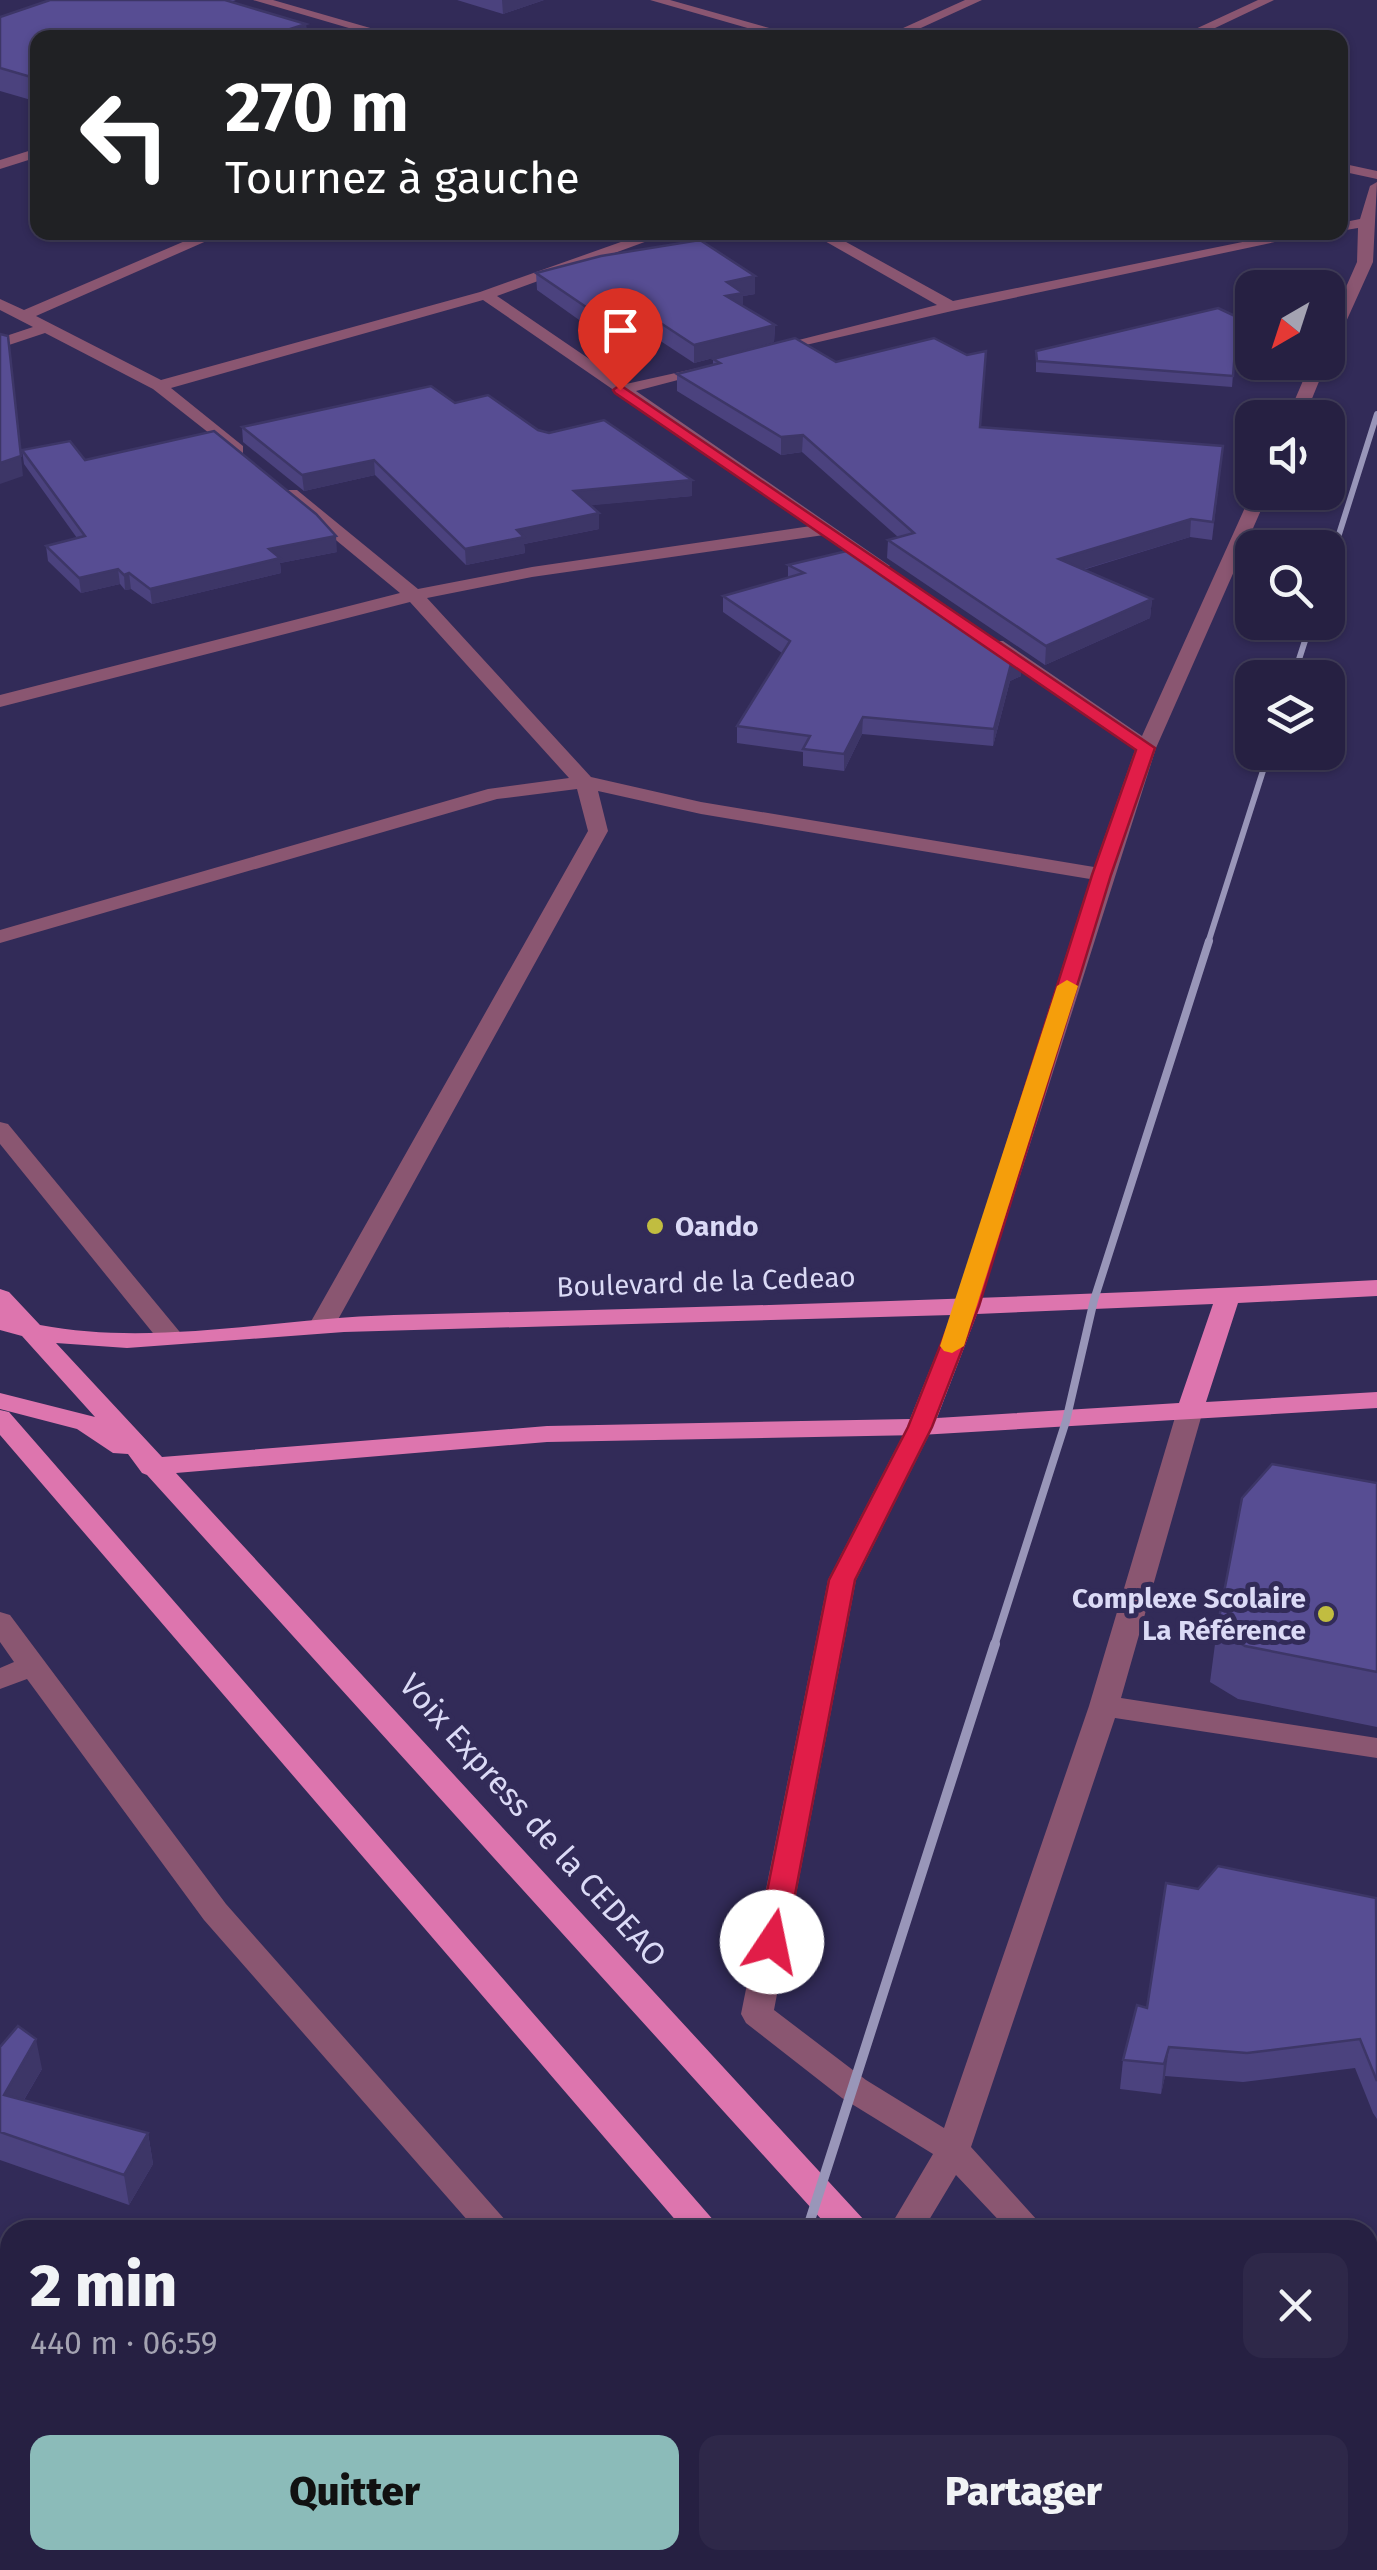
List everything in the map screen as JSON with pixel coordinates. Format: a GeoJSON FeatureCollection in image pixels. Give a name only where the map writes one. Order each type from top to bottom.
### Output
{"type":"FeatureCollection","features":[{"type":"Feature","properties":{"kind":"main road","name":"Boulevard de la Cedeao"},"geometry":{"type":"LineString","coordinates":[[37,1336],[113,1340],[322,1324],[968,1306],[1377,1288]]}},
{"type":"Feature","properties":{"kind":"main road"},"geometry":{"type":"LineString","coordinates":[[1189,1414],[1228,1296]]}},
{"type":"Feature","properties":{"kind":"main road"},"geometry":{"type":"LineString","coordinates":[[0,1298],[151,1467]]}},
{"type":"Feature","properties":{"kind":"main road"},"geometry":{"type":"LineString","coordinates":[[920,1427],[968,1306]]}},
{"type":"Feature","properties":{"kind":"main road"},"geometry":{"type":"LineString","coordinates":[[0,1322],[37,1336]]}},
{"type":"Feature","properties":{"kind":"main road"},"geometry":{"type":"LineString","coordinates":[[0,1401],[86,1423],[151,1467],[547,1434],[920,1427],[1377,1400]]}},
{"type":"Feature","properties":{"kind":"main road"},"geometry":{"type":"LineString","coordinates":[[0,1418],[686,2220]]}},
{"type":"Feature","properties":{"kind":"main road","name":"Voix Express de la CEDEAO"},"geometry":{"type":"LineString","coordinates":[[151,1467],[291,1614],[843,2220]]}},
{"type":"Feature","properties":{"kind":"street"},"geometry":{"type":"LineString","coordinates":[[259,0],[367,30]]}},
{"type":"Feature","properties":{"kind":"street"},"geometry":{"type":"LineString","coordinates":[[656,0],[770,30]]}},
{"type":"Feature","properties":{"kind":"street"},"geometry":{"type":"LineString","coordinates":[[906,30],[976,0]]}},
{"type":"Feature","properties":{"kind":"street"},"geometry":{"type":"LineString","coordinates":[[1200,30],[1268,0]]}},
{"type":"Feature","properties":{"kind":"street"},"geometry":{"type":"LineString","coordinates":[[0,165],[30,155]]}},
{"type":"Feature","properties":{"kind":"street"},"geometry":{"type":"LineString","coordinates":[[1348,169],[1377,175]]}},
{"type":"Feature","properties":{"kind":"street"},"geometry":{"type":"LineString","coordinates":[[1345,312],[1371,263],[1366,222],[1377,186]]}},
{"type":"Feature","properties":{"kind":"street"},"geometry":{"type":"LineString","coordinates":[[1348,226],[1366,222]]}},
{"type":"Feature","properties":{"kind":"street"},"geometry":{"type":"LineString","coordinates":[[24,316],[201,240]]}},
{"type":"Feature","properties":{"kind":"street"},"geometry":{"type":"LineString","coordinates":[[159,386],[484,296],[642,240]]}},
{"type":"Feature","properties":{"kind":"street"},"geometry":{"type":"LineString","coordinates":[[831,240],[951,306]]}},
{"type":"Feature","properties":{"kind":"street"},"geometry":{"type":"LineString","coordinates":[[749,357],[951,306],[1276,240]]}},
{"type":"Feature","properties":{"kind":"street"},"geometry":{"type":"LineString","coordinates":[[484,296],[891,573]]}},
{"type":"Feature","properties":{"kind":"street"},"geometry":{"type":"LineString","coordinates":[[0,304],[159,386],[249,460]]}},
{"type":"Feature","properties":{"kind":"street"},"geometry":{"type":"LineString","coordinates":[[0,343],[43,329]]}},
{"type":"Feature","properties":{"kind":"street"},"geometry":{"type":"LineString","coordinates":[[620,390],[731,362]]}},
{"type":"Feature","properties":{"kind":"street"},"geometry":{"type":"LineString","coordinates":[[279,484],[414,594],[584,782],[596,812],[598,831],[322,1324]]}},
{"type":"Feature","properties":{"kind":"street"},"geometry":{"type":"LineString","coordinates":[[968,1306],[1102,875],[1146,748],[1253,510]]}},
{"type":"Feature","properties":{"kind":"street"},"geometry":{"type":"LineString","coordinates":[[0,700],[414,594],[532,572],[827,529]]}},
{"type":"Feature","properties":{"kind":"street"},"geometry":{"type":"LineString","coordinates":[[986,638],[1146,748]]}},
{"type":"Feature","properties":{"kind":"street"},"geometry":{"type":"LineString","coordinates":[[0,676],[22,695]]}},
{"type":"Feature","properties":{"kind":"street"},"geometry":{"type":"LineString","coordinates":[[0,937],[496,793],[584,782],[701,808],[1102,875]]}},
{"type":"Feature","properties":{"kind":"street"},"geometry":{"type":"LineString","coordinates":[[0,1129],[170,1337]]}},
{"type":"Feature","properties":{"kind":"street"},"geometry":{"type":"LineString","coordinates":[[912,2220],[953,2150],[1104,1706],[1189,1414]]}},
{"type":"Feature","properties":{"kind":"street"},"geometry":{"type":"LineString","coordinates":[[920,1427],[842,1580],[758,2014],[854,2089],[953,2150],[1020,2220]]}},
{"type":"Feature","properties":{"kind":"street"},"geometry":{"type":"LineString","coordinates":[[0,1622],[15,1673],[215,1912],[488,2220]]}},
{"type":"Feature","properties":{"kind":"street"},"geometry":{"type":"LineString","coordinates":[[1104,1706],[1377,1748]]}},
{"type":"Feature","properties":{"kind":"building"},"geometry":{"type":"Polygon","coordinates":[[[50,0],[225,0],[306,24],[287,30],[30,30],[30,77],[0,68],[0,17],[50,0]]]}},
{"type":"Feature","properties":{"kind":"building"},"geometry":{"type":"Polygon","coordinates":[[[700,240],[755,276],[727,282],[743,293],[726,296],[775,325],[694,345],[627,301],[589,309],[536,273],[601,256],[700,240]]]}},
{"type":"Feature","properties":{"kind":"building"},"geometry":{"type":"Polygon","coordinates":[[[1218,308],[1235,316],[1233,376],[1037,361],[1036,351],[1218,308]]]}},
{"type":"Feature","properties":{"kind":"building"},"geometry":{"type":"Polygon","coordinates":[[[0,334],[8,336],[21,456],[0,463],[0,334]]]}},
{"type":"Feature","properties":{"kind":"building"},"geometry":{"type":"Polygon","coordinates":[[[795,338],[836,362],[934,338],[967,355],[986,351],[980,427],[1223,446],[1213,522],[1191,519],[1059,559],[1152,599],[1046,646],[888,540],[914,533],[803,435],[781,437],[677,374],[720,363],[713,359],[795,338]]]}},
{"type":"Feature","properties":{"kind":"building"},"geometry":{"type":"Polygon","coordinates":[[[431,386],[455,403],[488,395],[538,430],[549,433],[604,420],[692,480],[574,491],[599,513],[517,530],[524,537],[465,549],[374,460],[302,475],[242,427],[431,386]]]}},
{"type":"Feature","properties":{"kind":"building"},"geometry":{"type":"Polygon","coordinates":[[[214,431],[316,514],[336,536],[269,549],[280,558],[150,589],[118,569],[79,578],[46,546],[85,536],[22,450],[70,441],[85,460],[214,431]]]}},
{"type":"Feature","properties":{"kind":"building"},"geometry":{"type":"Polygon","coordinates":[[[859,548],[1022,659],[1011,664],[994,729],[863,717],[844,754],[803,749],[810,736],[737,726],[790,641],[723,596],[804,573],[788,565],[859,548]]]}},
{"type":"Feature","properties":{"kind":"building"},"geometry":{"type":"Polygon","coordinates":[[[1272,1464],[1377,1483],[1377,1672],[1245,1646],[1217,1629],[1242,1498],[1272,1464]]]}},
{"type":"Feature","properties":{"kind":"building"},"geometry":{"type":"Polygon","coordinates":[[[1218,1866],[1376,1898],[1377,2081],[1360,2039],[1247,2053],[1169,2047],[1164,2064],[1123,2060],[1137,2005],[1147,2008],[1166,1883],[1198,1889],[1218,1866]]]}},
{"type":"Feature","properties":{"kind":"building"},"geometry":{"type":"Polygon","coordinates":[[[18,2026],[36,2039],[4,2095],[148,2133],[124,2175],[0,2132],[0,2047],[18,2026]]]}},
{"type":"Feature","properties":{"kind":"railway"},"geometry":{"type":"LineString","coordinates":[[1340,530],[1377,414]]}},
{"type":"Feature","properties":{"kind":"railway"},"geometry":{"type":"LineString","coordinates":[[1299,660],[1305,640]]}},
{"type":"Feature","properties":{"kind":"railway"},"geometry":{"type":"LineString","coordinates":[[1208,943],[1263,770]]}},
{"type":"Feature","properties":{"kind":"railway"},"geometry":{"type":"LineString","coordinates":[[994,1646],[1066,1421],[1094,1300],[1209,941]]}},
{"type":"Feature","properties":{"kind":"railway"},"geometry":{"type":"LineString","coordinates":[[810,2220],[995,1644]]}},
{"type":"Feature","properties":{"kind":"slow traffic"},"geometry":{"type":"LineString","coordinates":[[952,1346],[968,1306],[1067,986]]}},
{"type":"Feature","properties":{"kind":"place","name":"Oando"},"geometry":{"type":"Point","coordinates":[655,1226]}},
{"type":"Feature","properties":{"kind":"place","name":"Complexe Scolaire La Référence"},"geometry":{"type":"Point","coordinates":[1326,1614]}},
{"type":"Feature","properties":{"kind":"route"},"geometry":{"type":"LineString","coordinates":[[620,390],[1146,748],[1102,875],[968,1306],[920,1427],[842,1580],[772,1942]]}}]}
